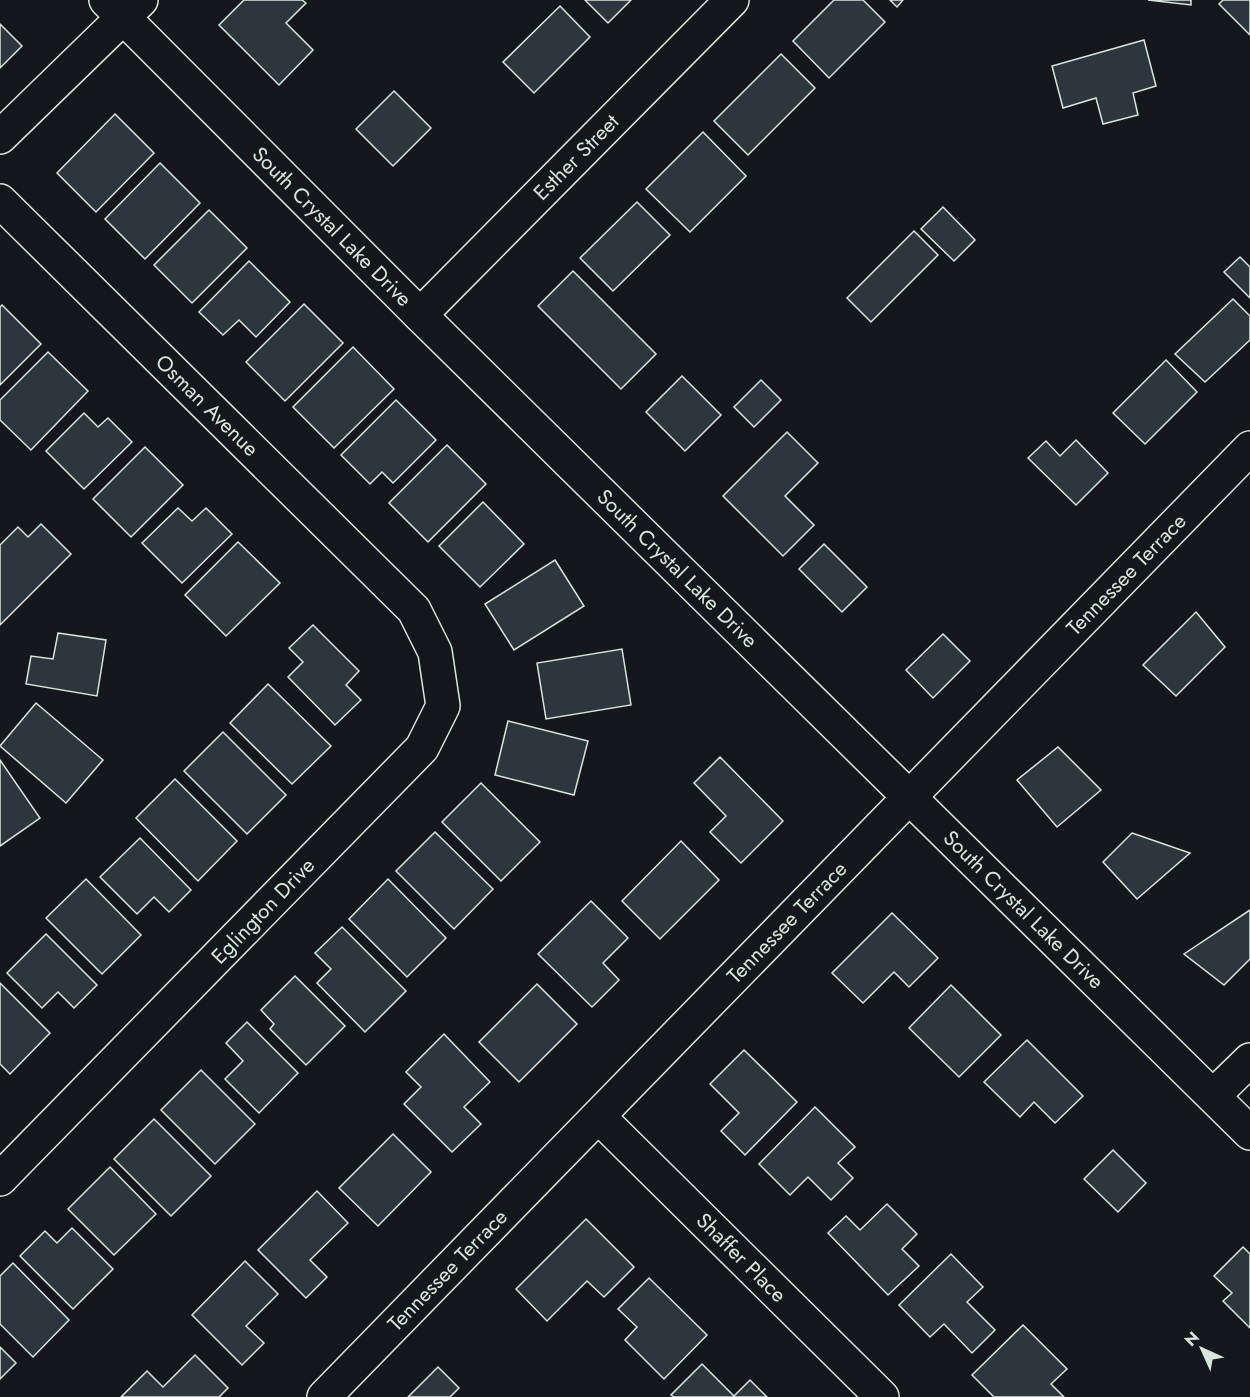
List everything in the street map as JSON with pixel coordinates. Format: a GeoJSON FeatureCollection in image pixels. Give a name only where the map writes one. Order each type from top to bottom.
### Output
{"type":"FeatureCollection","features":[{"type":"Feature","properties":{"kind":"street","name":"Esther Street"},"geometry":{"type":"LineString","coordinates":[[420,315],[732,0]]}},
{"type":"Feature","properties":{"kind":"street","name":"South Crystal Lake Drive"},"geometry":{"type":"LineString","coordinates":[[123,6],[420,315],[1250,1133]]}},
{"type":"Feature","properties":{"kind":"street"},"geometry":{"type":"LineString","coordinates":[[0,137],[123,6]]}},
{"type":"Feature","properties":{"kind":"street","name":"Osman Avenue"},"geometry":{"type":"LineString","coordinates":[[0,201],[414,610]]}},
{"type":"Feature","properties":{"kind":"street","name":"Tennessee Terrace"},"geometry":{"type":"LineString","coordinates":[[324,1397],[1250,448]]}},
{"type":"Feature","properties":{"kind":"street","name":"Eglington Drive"},"geometry":{"type":"LineString","coordinates":[[0,1179],[422,748],[442,706],[435,652],[414,610]]}},
{"type":"Feature","properties":{"kind":"street"},"geometry":{"type":"LineString","coordinates":[[1213,1096],[1250,1060]]}},
{"type":"Feature","properties":{"kind":"street","name":"Shaffer Place"},"geometry":{"type":"LineString","coordinates":[[599,1117],[882,1397]]}},
{"type":"Feature","properties":{"kind":"building"},"geometry":{"type":"Polygon","coordinates":[[[244,0],[302,0],[306,3],[286,23],[313,50],[279,85],[219,25],[244,0]]]}},
{"type":"Feature","properties":{"kind":"building"},"geometry":{"type":"Polygon","coordinates":[[[585,0],[631,0],[608,23],[585,0]]]}},
{"type":"Feature","properties":{"kind":"building"},"geometry":{"type":"Polygon","coordinates":[[[834,0],[863,0],[885,22],[829,78],[793,41],[834,0]]]}},
{"type":"Feature","properties":{"kind":"building"},"geometry":{"type":"Polygon","coordinates":[[[890,0],[903,0],[897,7],[890,0]]]}},
{"type":"Feature","properties":{"kind":"building"},"geometry":{"type":"Polygon","coordinates":[[[1148,0],[1191,0],[1191,5],[1148,0]]]}},
{"type":"Feature","properties":{"kind":"building"},"geometry":{"type":"Polygon","coordinates":[[[1223,0],[1250,0],[1250,35],[1219,4],[1223,0]]]}},
{"type":"Feature","properties":{"kind":"building"},"geometry":{"type":"Polygon","coordinates":[[[560,6],[590,37],[534,93],[503,62],[560,6]]]}},
{"type":"Feature","properties":{"kind":"building"},"geometry":{"type":"Polygon","coordinates":[[[0,24],[22,46],[0,68],[0,24]]]}},
{"type":"Feature","properties":{"kind":"building"},"geometry":{"type":"Polygon","coordinates":[[[1144,40],[1156,86],[1133,93],[1138,115],[1103,124],[1096,98],[1063,108],[1052,66],[1144,40]]]}},
{"type":"Feature","properties":{"kind":"building"},"geometry":{"type":"Polygon","coordinates":[[[781,54],[815,88],[748,155],[714,121],[781,54]]]}},
{"type":"Feature","properties":{"kind":"building"},"geometry":{"type":"Polygon","coordinates":[[[394,91],[431,128],[393,166],[356,129],[394,91]]]}},
{"type":"Feature","properties":{"kind":"building"},"geometry":{"type":"Polygon","coordinates":[[[115,114],[154,153],[96,212],[57,173],[115,114]]]}},
{"type":"Feature","properties":{"kind":"building"},"geometry":{"type":"Polygon","coordinates":[[[703,132],[746,176],[690,232],[646,189],[703,132]]]}},
{"type":"Feature","properties":{"kind":"building"},"geometry":{"type":"Polygon","coordinates":[[[160,163],[200,203],[145,259],[105,219],[160,163]]]}},
{"type":"Feature","properties":{"kind":"building"},"geometry":{"type":"Polygon","coordinates":[[[637,202],[670,235],[613,291],[580,258],[637,202]]]}},
{"type":"Feature","properties":{"kind":"building"},"geometry":{"type":"Polygon","coordinates":[[[943,207],[975,240],[954,261],[921,229],[943,207]]]}},
{"type":"Feature","properties":{"kind":"building"},"geometry":{"type":"Polygon","coordinates":[[[209,210],[247,248],[192,303],[154,265],[209,210]]]}},
{"type":"Feature","properties":{"kind":"building"},"geometry":{"type":"Polygon","coordinates":[[[914,231],[938,255],[871,322],[847,298],[914,231]]]}},
{"type":"Feature","properties":{"kind":"building"},"geometry":{"type":"Polygon","coordinates":[[[1240,257],[1250,267],[1250,298],[1224,272],[1240,257]]]}},
{"type":"Feature","properties":{"kind":"building"},"geometry":{"type":"Polygon","coordinates":[[[249,261],[290,302],[256,337],[239,320],[223,335],[199,312],[249,261]]]}},
{"type":"Feature","properties":{"kind":"building"},"geometry":{"type":"Polygon","coordinates":[[[573,271],[656,354],[621,389],[538,306],[573,271]]]}},
{"type":"Feature","properties":{"kind":"building"},"geometry":{"type":"Polygon","coordinates":[[[1233,299],[1250,316],[1250,340],[1205,382],[1175,354],[1233,299]]]}},
{"type":"Feature","properties":{"kind":"building"},"geometry":{"type":"Polygon","coordinates":[[[304,304],[343,343],[285,401],[246,362],[304,304]]]}},
{"type":"Feature","properties":{"kind":"building"},"geometry":{"type":"Polygon","coordinates":[[[2,305],[41,344],[0,385],[0,307],[2,305]]]}},
{"type":"Feature","properties":{"kind":"building"},"geometry":{"type":"Polygon","coordinates":[[[353,347],[394,389],[334,448],[293,407],[353,347]]]}},
{"type":"Feature","properties":{"kind":"building"},"geometry":{"type":"Polygon","coordinates":[[[48,352],[88,391],[31,450],[0,420],[0,400],[48,352]]]}},
{"type":"Feature","properties":{"kind":"building"},"geometry":{"type":"Polygon","coordinates":[[[1166,360],[1197,392],[1145,444],[1113,413],[1166,360]]]}},
{"type":"Feature","properties":{"kind":"building"},"geometry":{"type":"Polygon","coordinates":[[[682,376],[721,415],[685,451],[646,412],[682,376]]]}},
{"type":"Feature","properties":{"kind":"building"},"geometry":{"type":"Polygon","coordinates":[[[761,380],[781,400],[754,427],[734,407],[761,380]]]}},
{"type":"Feature","properties":{"kind":"building"},"geometry":{"type":"Polygon","coordinates":[[[396,400],[436,440],[393,483],[382,472],[370,484],[341,455],[396,400]]]}},
{"type":"Feature","properties":{"kind":"building"},"geometry":{"type":"Polygon","coordinates":[[[84,413],[98,427],[108,418],[132,442],[84,489],[46,451],[84,413]]]}},
{"type":"Feature","properties":{"kind":"building"},"geometry":{"type":"Polygon","coordinates":[[[787,432],[818,463],[785,496],[814,525],[783,556],[723,496],[787,432]]]}},
{"type":"Feature","properties":{"kind":"building"},"geometry":{"type":"Polygon","coordinates":[[[1076,440],[1108,473],[1076,505],[1028,458],[1046,441],[1060,456],[1076,440]]]}},
{"type":"Feature","properties":{"kind":"building"},"geometry":{"type":"Polygon","coordinates":[[[447,445],[486,484],[428,542],[389,503],[447,445]]]}},
{"type":"Feature","properties":{"kind":"building"},"geometry":{"type":"Polygon","coordinates":[[[145,447],[183,485],[131,537],[93,499],[145,447]]]}},
{"type":"Feature","properties":{"kind":"building"},"geometry":{"type":"Polygon","coordinates":[[[483,502],[524,544],[480,587],[439,546],[483,502]]]}},
{"type":"Feature","properties":{"kind":"building"},"geometry":{"type":"Polygon","coordinates":[[[178,508],[192,521],[206,508],[232,534],[182,583],[142,543],[178,508]]]}},
{"type":"Feature","properties":{"kind":"building"},"geometry":{"type":"Polygon","coordinates":[[[41,524],[71,554],[0,625],[0,545],[18,527],[28,537],[41,524]]]}},
{"type":"Feature","properties":{"kind":"building"},"geometry":{"type":"Polygon","coordinates":[[[238,542],[280,583],[226,636],[185,595],[238,542]]]}},
{"type":"Feature","properties":{"kind":"building"},"geometry":{"type":"Polygon","coordinates":[[[824,544],[867,587],[842,612],[799,569],[824,544]]]}},
{"type":"Feature","properties":{"kind":"building"},"geometry":{"type":"Polygon","coordinates":[[[555,560],[584,606],[514,650],[485,604],[555,560]]]}},
{"type":"Feature","properties":{"kind":"building"},"geometry":{"type":"Polygon","coordinates":[[[1196,612],[1225,647],[1176,696],[1143,665],[1196,612]]]}},
{"type":"Feature","properties":{"kind":"building"},"geometry":{"type":"Polygon","coordinates":[[[313,625],[359,671],[346,685],[361,700],[335,725],[288,677],[303,662],[289,648],[313,625]]]}},
{"type":"Feature","properties":{"kind":"building"},"geometry":{"type":"Polygon","coordinates":[[[58,633],[106,640],[97,696],[26,684],[31,656],[53,659],[58,633]]]}},
{"type":"Feature","properties":{"kind":"building"},"geometry":{"type":"Polygon","coordinates":[[[943,634],[970,661],[933,698],[906,670],[943,634]]]}},
{"type":"Feature","properties":{"kind":"building"},"geometry":{"type":"Polygon","coordinates":[[[622,649],[631,705],[546,719],[537,663],[622,649]]]}},
{"type":"Feature","properties":{"kind":"building"},"geometry":{"type":"Polygon","coordinates":[[[268,684],[331,746],[292,784],[230,723],[268,684]]]}},
{"type":"Feature","properties":{"kind":"building"},"geometry":{"type":"Polygon","coordinates":[[[36,703],[103,760],[66,803],[0,746],[36,703]]]}},
{"type":"Feature","properties":{"kind":"building"},"geometry":{"type":"Polygon","coordinates":[[[508,721],[588,741],[574,795],[495,775],[508,721]]]}},
{"type":"Feature","properties":{"kind":"building"},"geometry":{"type":"Polygon","coordinates":[[[223,732],[286,795],[247,834],[184,771],[223,732]]]}},
{"type":"Feature","properties":{"kind":"building"},"geometry":{"type":"Polygon","coordinates":[[[1058,747],[1101,790],[1057,827],[1017,780],[1058,747]]]}},
{"type":"Feature","properties":{"kind":"building"},"geometry":{"type":"Polygon","coordinates":[[[720,757],[783,821],[741,863],[710,832],[726,816],[694,783],[720,757]]]}},
{"type":"Feature","properties":{"kind":"building"},"geometry":{"type":"Polygon","coordinates":[[[0,760],[40,818],[0,846],[0,760]]]}},
{"type":"Feature","properties":{"kind":"building"},"geometry":{"type":"Polygon","coordinates":[[[175,779],[237,841],[198,881],[136,818],[175,779]]]}},
{"type":"Feature","properties":{"kind":"building"},"geometry":{"type":"Polygon","coordinates":[[[481,783],[540,842],[501,881],[442,822],[481,783]]]}},
{"type":"Feature","properties":{"kind":"building"},"geometry":{"type":"Polygon","coordinates":[[[435,832],[493,889],[454,929],[396,871],[435,832]]]}},
{"type":"Feature","properties":{"kind":"building"},"geometry":{"type":"Polygon","coordinates":[[[1132,833],[1190,853],[1137,899],[1103,862],[1132,833]]]}},
{"type":"Feature","properties":{"kind":"building"},"geometry":{"type":"Polygon","coordinates":[[[140,838],[191,890],[169,912],[154,897],[137,914],[100,877],[140,838]]]}},
{"type":"Feature","properties":{"kind":"building"},"geometry":{"type":"Polygon","coordinates":[[[681,841],[719,880],[660,939],[622,901],[681,841]]]}},
{"type":"Feature","properties":{"kind":"building"},"geometry":{"type":"Polygon","coordinates":[[[86,879],[141,935],[102,974],[46,918],[86,879]]]}},
{"type":"Feature","properties":{"kind":"building"},"geometry":{"type":"Polygon","coordinates":[[[388,879],[446,938],[407,977],[349,919],[388,879]]]}},
{"type":"Feature","properties":{"kind":"building"},"geometry":{"type":"Polygon","coordinates":[[[591,901],[628,938],[603,963],[619,980],[592,1007],[538,954],[591,901]]]}},
{"type":"Feature","properties":{"kind":"building"},"geometry":{"type":"Polygon","coordinates":[[[1250,910],[1250,959],[1224,985],[1184,954],[1250,910]]]}},
{"type":"Feature","properties":{"kind":"building"},"geometry":{"type":"Polygon","coordinates":[[[892,913],[938,958],[909,987],[894,972],[863,1003],[832,973],[892,913]]]}},
{"type":"Feature","properties":{"kind":"building"},"geometry":{"type":"Polygon","coordinates":[[[342,927],[406,991],[365,1032],[317,983],[331,969],[315,953],[342,927]]]}},
{"type":"Feature","properties":{"kind":"building"},"geometry":{"type":"Polygon","coordinates":[[[46,934],[97,985],[74,1008],[58,992],[42,1008],[7,973],[46,934]]]}},
{"type":"Feature","properties":{"kind":"building"},"geometry":{"type":"Polygon","coordinates":[[[295,976],[345,1026],[306,1065],[270,1029],[274,1024],[261,1010],[295,976]]]}},
{"type":"Feature","properties":{"kind":"building"},"geometry":{"type":"Polygon","coordinates":[[[0,983],[50,1033],[10,1074],[0,1064],[0,983]]]}},
{"type":"Feature","properties":{"kind":"building"},"geometry":{"type":"Polygon","coordinates":[[[537,984],[577,1024],[519,1082],[479,1042],[537,984]]]}},
{"type":"Feature","properties":{"kind":"building"},"geometry":{"type":"Polygon","coordinates":[[[951,985],[1001,1035],[959,1077],[909,1028],[951,985]]]}},
{"type":"Feature","properties":{"kind":"building"},"geometry":{"type":"Polygon","coordinates":[[[247,1022],[298,1073],[259,1113],[225,1079],[243,1061],[226,1043],[247,1022]]]}},
{"type":"Feature","properties":{"kind":"building"},"geometry":{"type":"Polygon","coordinates":[[[444,1034],[490,1082],[464,1107],[481,1124],[452,1152],[404,1104],[421,1087],[406,1072],[444,1034]]]}},
{"type":"Feature","properties":{"kind":"building"},"geometry":{"type":"Polygon","coordinates":[[[1027,1040],[1083,1096],[1055,1123],[1034,1102],[1020,1117],[984,1082],[1027,1040]]]}},
{"type":"Feature","properties":{"kind":"building"},"geometry":{"type":"Polygon","coordinates":[[[744,1050],[797,1102],[745,1155],[721,1131],[739,1113],[710,1084],[744,1050]]]}},
{"type":"Feature","properties":{"kind":"building"},"geometry":{"type":"Polygon","coordinates":[[[201,1070],[255,1124],[215,1164],[161,1110],[201,1070]]]}},
{"type":"Feature","properties":{"kind":"building"},"geometry":{"type":"Polygon","coordinates":[[[815,1107],[855,1147],[838,1163],[853,1178],[831,1200],[808,1177],[790,1195],[759,1164],[815,1107]]]}},
{"type":"Feature","properties":{"kind":"building"},"geometry":{"type":"Polygon","coordinates":[[[154,1119],[211,1176],[171,1216],[114,1159],[154,1119]]]}},
{"type":"Feature","properties":{"kind":"building"},"geometry":{"type":"Polygon","coordinates":[[[393,1134],[431,1172],[378,1226],[339,1188],[393,1134]]]}},
{"type":"Feature","properties":{"kind":"building"},"geometry":{"type":"Polygon","coordinates":[[[1113,1150],[1146,1183],[1118,1212],[1084,1179],[1113,1150]]]}},
{"type":"Feature","properties":{"kind":"building"},"geometry":{"type":"Polygon","coordinates":[[[110,1167],[156,1214],[114,1255],[68,1209],[110,1167]]]}},
{"type":"Feature","properties":{"kind":"building"},"geometry":{"type":"Polygon","coordinates":[[[317,1191],[348,1223],[310,1260],[327,1277],[306,1298],[258,1250],[317,1191]]]}},
{"type":"Feature","properties":{"kind":"building"},"geometry":{"type":"Polygon","coordinates":[[[887,1204],[917,1234],[902,1249],[919,1266],[888,1295],[828,1233],[846,1216],[860,1230],[887,1204]]]}},
{"type":"Feature","properties":{"kind":"building"},"geometry":{"type":"Polygon","coordinates":[[[586,1219],[634,1267],[604,1297],[587,1281],[547,1321],[516,1289],[586,1219]]]}},
{"type":"Feature","properties":{"kind":"building"},"geometry":{"type":"Polygon","coordinates":[[[72,1228],[113,1269],[73,1309],[20,1256],[45,1231],[57,1243],[72,1228]]]}},
{"type":"Feature","properties":{"kind":"building"},"geometry":{"type":"Polygon","coordinates":[[[1243,1247],[1250,1254],[1250,1328],[1223,1301],[1232,1293],[1214,1276],[1243,1247]]]}},
{"type":"Feature","properties":{"kind":"building"},"geometry":{"type":"Polygon","coordinates":[[[951,1254],[983,1287],[967,1302],[995,1330],[972,1353],[944,1324],[930,1337],[899,1305],[951,1254]]]}},
{"type":"Feature","properties":{"kind":"building"},"geometry":{"type":"Polygon","coordinates":[[[245,1261],[278,1294],[246,1326],[264,1343],[242,1365],[192,1315],[245,1261]]]}},
{"type":"Feature","properties":{"kind":"building"},"geometry":{"type":"Polygon","coordinates":[[[13,1263],[69,1320],[33,1357],[0,1324],[0,1276],[13,1263]]]}},
{"type":"Feature","properties":{"kind":"building"},"geometry":{"type":"Polygon","coordinates":[[[649,1278],[707,1335],[664,1379],[625,1340],[637,1327],[618,1309],[649,1278]]]}},
{"type":"Feature","properties":{"kind":"building"},"geometry":{"type":"Polygon","coordinates":[[[1023,1325],[1067,1369],[1051,1384],[1064,1397],[994,1397],[972,1375],[1023,1325]]]}},
{"type":"Feature","properties":{"kind":"building"},"geometry":{"type":"Polygon","coordinates":[[[0,1347],[16,1363],[0,1379],[0,1347]]]}},
{"type":"Feature","properties":{"kind":"building"},"geometry":{"type":"Polygon","coordinates":[[[195,1355],[228,1388],[219,1397],[121,1397],[147,1371],[163,1387],[195,1355]]]}},
{"type":"Feature","properties":{"kind":"building"},"geometry":{"type":"Polygon","coordinates":[[[702,1364],[734,1396],[750,1380],[767,1397],[674,1397],[671,1395],[702,1364]]]}},
{"type":"Feature","properties":{"kind":"building"},"geometry":{"type":"Polygon","coordinates":[[[438,1367],[459,1388],[450,1397],[408,1397],[438,1367]]]}}]}
